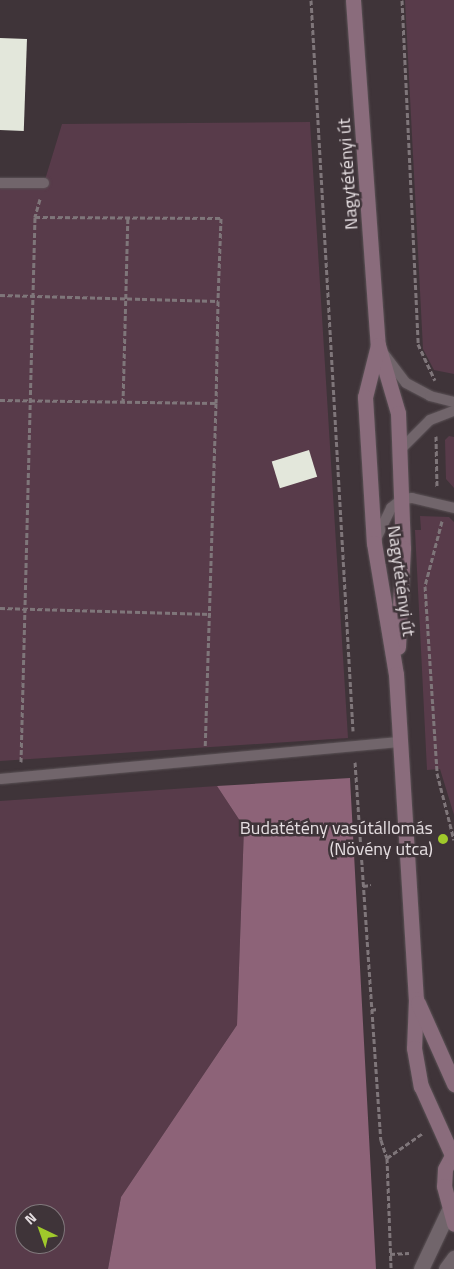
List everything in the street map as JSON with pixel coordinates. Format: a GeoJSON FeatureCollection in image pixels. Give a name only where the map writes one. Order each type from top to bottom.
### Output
{"type":"FeatureCollection","features":[{"type":"Feature","properties":{"kind":"main road","name":"Nagytétényi út"},"geometry":{"type":"LineString","coordinates":[[353,0],[378,345],[398,413],[404,548],[396,674],[416,999],[414,1048],[422,1086],[453,1153],[446,1169],[444,1186],[451,1218]]}},
{"type":"Feature","properties":{"kind":"main road","name":"Nagytétényi út"},"geometry":{"type":"LineString","coordinates":[[378,345],[365,397],[374,543],[396,674]]}},
{"type":"Feature","properties":{"kind":"main road","name":"Nagytétényi út"},"geometry":{"type":"LineString","coordinates":[[416,999],[454,1084]]}},
{"type":"Feature","properties":{"kind":"street","name":"Nagytétényi út"},"geometry":{"type":"LineString","coordinates":[[421,1269],[451,1218]]}},
{"type":"Feature","properties":{"kind":"street"},"geometry":{"type":"LineString","coordinates":[[446,1269],[454,1258]]}},
{"type":"Feature","properties":{"kind":"lane"},"geometry":{"type":"LineString","coordinates":[[0,183],[44,183]]}},
{"type":"Feature","properties":{"kind":"lane"},"geometry":{"type":"LineString","coordinates":[[378,345],[406,383],[430,396],[454,402]]}},
{"type":"Feature","properties":{"kind":"lane"},"geometry":{"type":"LineString","coordinates":[[400,450],[430,420],[454,411]]}},
{"type":"Feature","properties":{"kind":"lane"},"geometry":{"type":"LineString","coordinates":[[374,543],[391,508],[402,499],[453,508]]}},
{"type":"Feature","properties":{"kind":"lane"},"geometry":{"type":"LineString","coordinates":[[0,779],[399,742]]}},
{"type":"Feature","properties":{"kind":"path"},"geometry":{"type":"LineString","coordinates":[[310,0],[354,747],[381,1140],[387,1158],[391,1269]]}},
{"type":"Feature","properties":{"kind":"path"},"geometry":{"type":"LineString","coordinates":[[402,0],[418,344],[426,366],[435,381]]}},
{"type":"Feature","properties":{"kind":"path"},"geometry":{"type":"LineString","coordinates":[[21,778],[35,217],[44,183]]}},
{"type":"Feature","properties":{"kind":"path"},"geometry":{"type":"LineString","coordinates":[[35,217],[221,218],[211,614],[205,761]]}},
{"type":"Feature","properties":{"kind":"path"},"geometry":{"type":"LineString","coordinates":[[123,403],[128,217]]}},
{"type":"Feature","properties":{"kind":"path"},"geometry":{"type":"LineString","coordinates":[[0,295],[126,300],[218,301]]}},
{"type":"Feature","properties":{"kind":"path"},"geometry":{"type":"LineString","coordinates":[[0,400],[216,403]]}},
{"type":"Feature","properties":{"kind":"path"},"geometry":{"type":"LineString","coordinates":[[436,432],[437,486]]}},
{"type":"Feature","properties":{"kind":"path"},"geometry":{"type":"LineString","coordinates":[[438,504],[443,516],[425,586],[437,773],[454,840]]}},
{"type":"Feature","properties":{"kind":"path"},"geometry":{"type":"LineString","coordinates":[[0,608],[211,614]]}},
{"type":"Feature","properties":{"kind":"path"},"geometry":{"type":"LineString","coordinates":[[363,886],[371,885]]}},
{"type":"Feature","properties":{"kind":"path"},"geometry":{"type":"LineString","coordinates":[[371,1010],[377,1009]]}},
{"type":"Feature","properties":{"kind":"path"},"geometry":{"type":"LineString","coordinates":[[390,1254],[412,1254]]}},
{"type":"Feature","properties":{"kind":"shaded area"},"geometry":{"type":"Polygon","coordinates":[[[405,0],[454,0],[454,374],[434,370],[423,349],[405,0]]]}},
{"type":"Feature","properties":{"kind":"shaded area"},"geometry":{"type":"Polygon","coordinates":[[[310,122],[348,738],[0,761],[0,183],[44,183],[62,124],[310,122]]]}},
{"type":"Feature","properties":{"kind":"shaded area"},"geometry":{"type":"Polygon","coordinates":[[[449,436],[454,437],[454,488],[446,479],[445,440],[449,436]]]}},
{"type":"Feature","properties":{"kind":"shaded area"},"geometry":{"type":"Polygon","coordinates":[[[420,516],[449,517],[454,522],[454,815],[440,769],[427,770],[415,530],[421,530],[420,516]]]}},
{"type":"Feature","properties":{"kind":"shaded area"},"geometry":{"type":"Polygon","coordinates":[[[350,778],[376,1269],[108,1269],[121,1197],[237,1025],[244,827],[217,786],[350,778]]]}},
{"type":"Feature","properties":{"kind":"shaded area"},"geometry":{"type":"Polygon","coordinates":[[[217,786],[244,827],[237,1025],[121,1197],[108,1269],[0,1269],[0,801],[217,786]]]}},
{"type":"Feature","properties":{"kind":"building"},"geometry":{"type":"Polygon","coordinates":[[[0,38],[27,39],[24,131],[0,130],[0,38]]]}},
{"type":"Feature","properties":{"kind":"building"},"geometry":{"type":"Polygon","coordinates":[[[309,450],[317,477],[280,488],[272,461],[309,450]]]}},
{"type":"Feature","properties":{"kind":"place","name":"Budatétény vasútállomás (Növény utca)"},"geometry":{"type":"Point","coordinates":[443,839]}}]}
